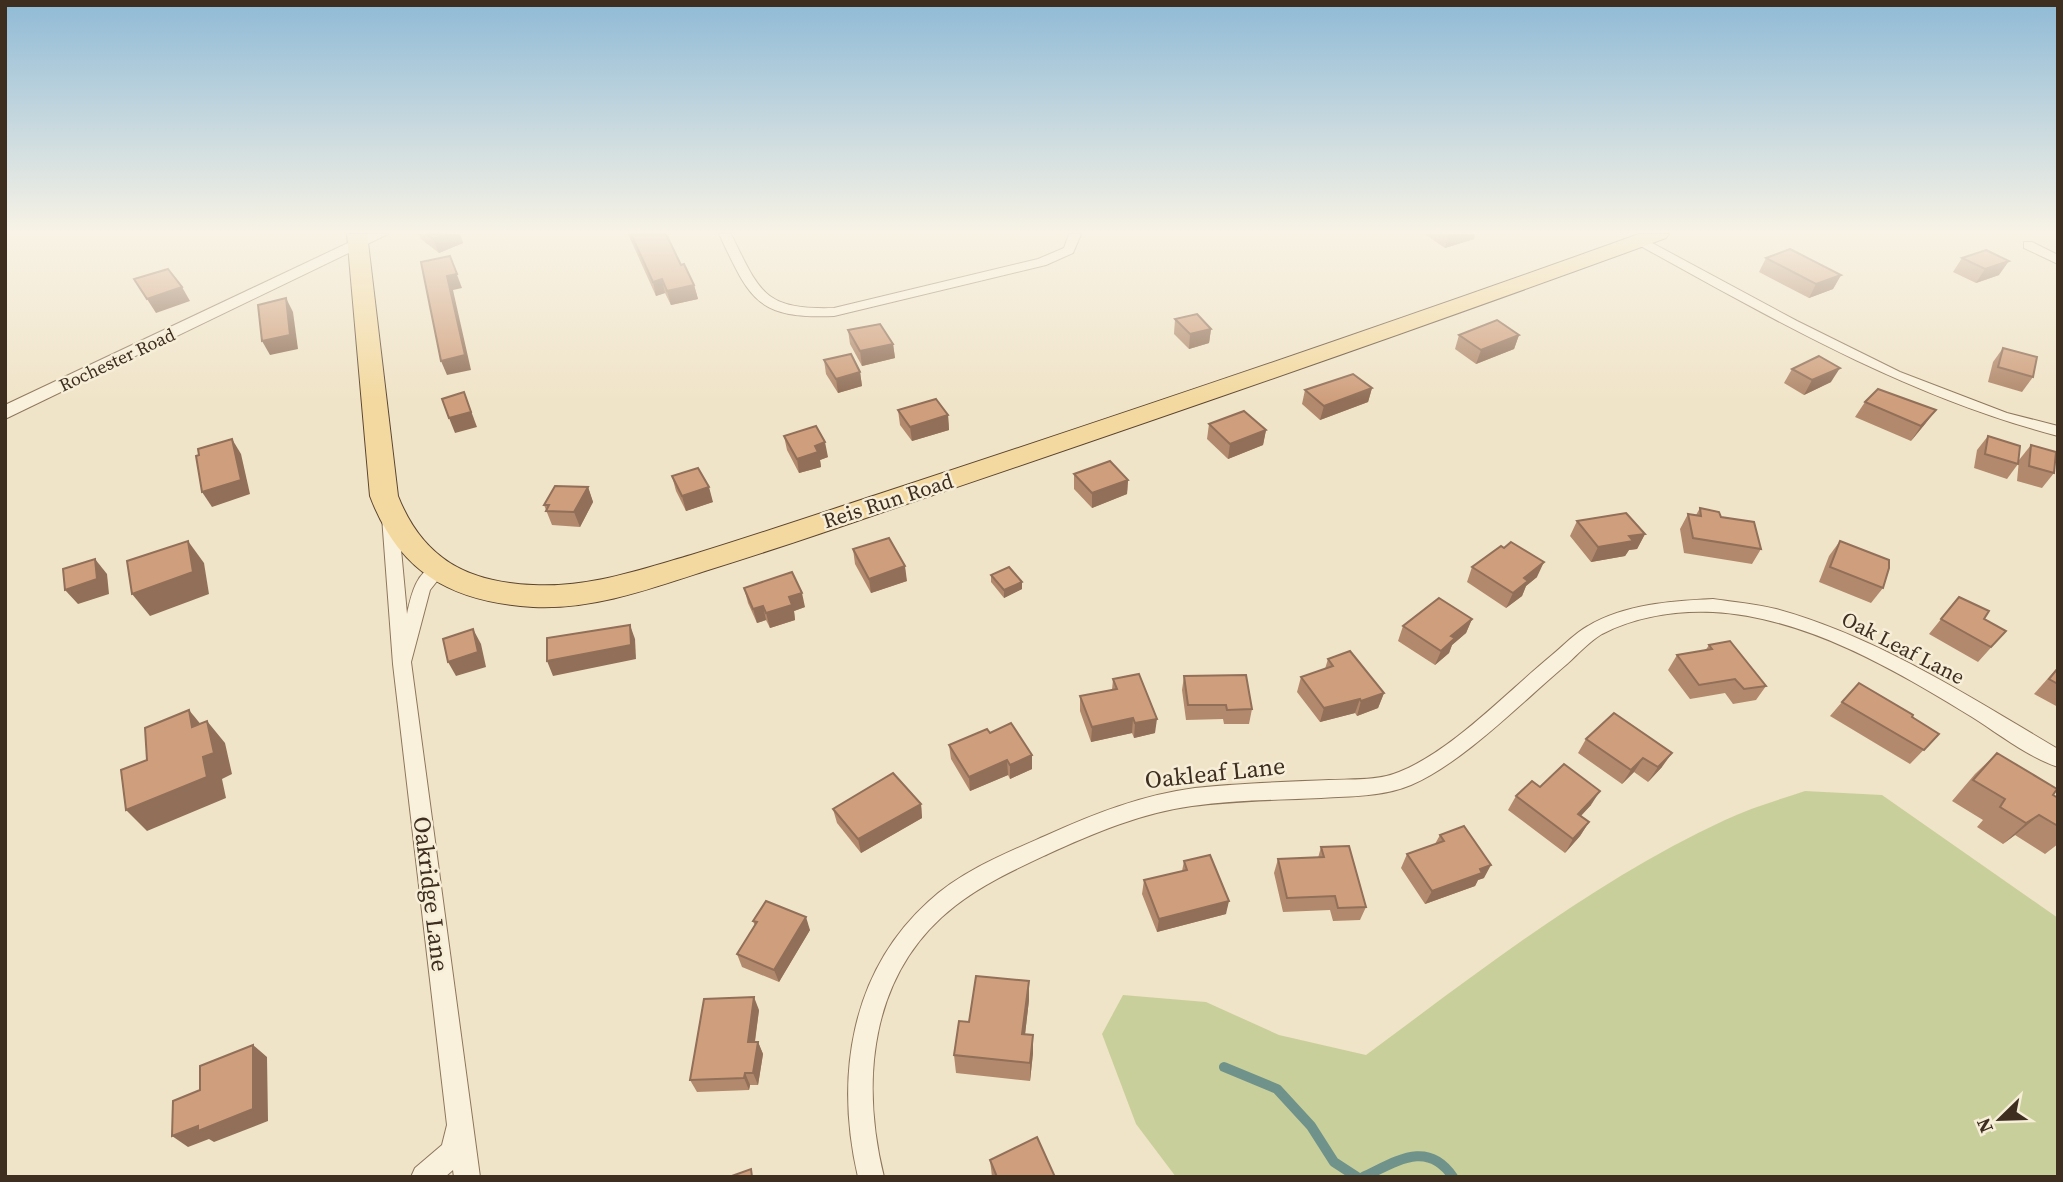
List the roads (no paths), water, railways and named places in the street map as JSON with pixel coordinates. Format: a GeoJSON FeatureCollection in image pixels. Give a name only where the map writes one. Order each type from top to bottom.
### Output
{"type":"FeatureCollection","features":[{"type":"Feature","properties":{"kind":"main road","name":"Reis Run Road"},"geometry":{"type":"LineString","coordinates":[[369,289],[384,496],[390,517],[410,548],[436,571],[481,587],[533,596],[574,594],[639,582],[1050,448],[1502,289]]}},
{"type":"Feature","properties":{"kind":"street","name":"Rochester Road"},"geometry":{"type":"LineString","coordinates":[[5,413],[258,289]]}},
{"type":"Feature","properties":{"kind":"street"},"geometry":{"type":"LineString","coordinates":[[753,289],[757,296],[786,311],[811,314],[834,312],[929,289]]}},
{"type":"Feature","properties":{"kind":"street"},"geometry":{"type":"LineString","coordinates":[[1741,289],[1897,379],[1980,411],[2058,431]]}},
{"type":"Feature","properties":{"kind":"street","name":"Oakridge Lane"},"geometry":{"type":"LineString","coordinates":[[390,517],[402,664],[467,1177]]}},
{"type":"Feature","properties":{"kind":"street","name":"Oakridge Lane"},"geometry":{"type":"LineString","coordinates":[[402,664],[412,638],[422,588],[436,571]]}},
{"type":"Feature","properties":{"kind":"street","name":"Oak Leaf Lane"},"geometry":{"type":"LineString","coordinates":[[1595,630],[1621,615],[1673,605],[1741,608],[1774,617],[1850,642],[2058,759]]}},
{"type":"Feature","properties":{"kind":"street","name":"Oakleaf Lane"},"geometry":{"type":"LineString","coordinates":[[871,1177],[859,1109],[861,1051],[869,1009],[884,971],[934,909],[1005,864],[1103,819],[1140,807],[1175,799],[1363,788],[1394,783],[1423,770],[1451,750],[1595,630]]}},
{"type":"Feature","properties":{"kind":"street","name":"Oakridge Lane"},"geometry":{"type":"LineString","coordinates":[[424,1177],[453,1153],[460,1125]]}},
{"type":"Feature","properties":{"kind":"waterway"},"geometry":{"type":"LineString","coordinates":[[1224,1067],[1277,1089],[1311,1126],[1334,1162],[1357,1177]]}},
{"type":"Feature","properties":{"kind":"waterway"},"geometry":{"type":"LineString","coordinates":[[1363,1177],[1399,1160],[1422,1156],[1443,1165],[1453,1177]]}}]}
